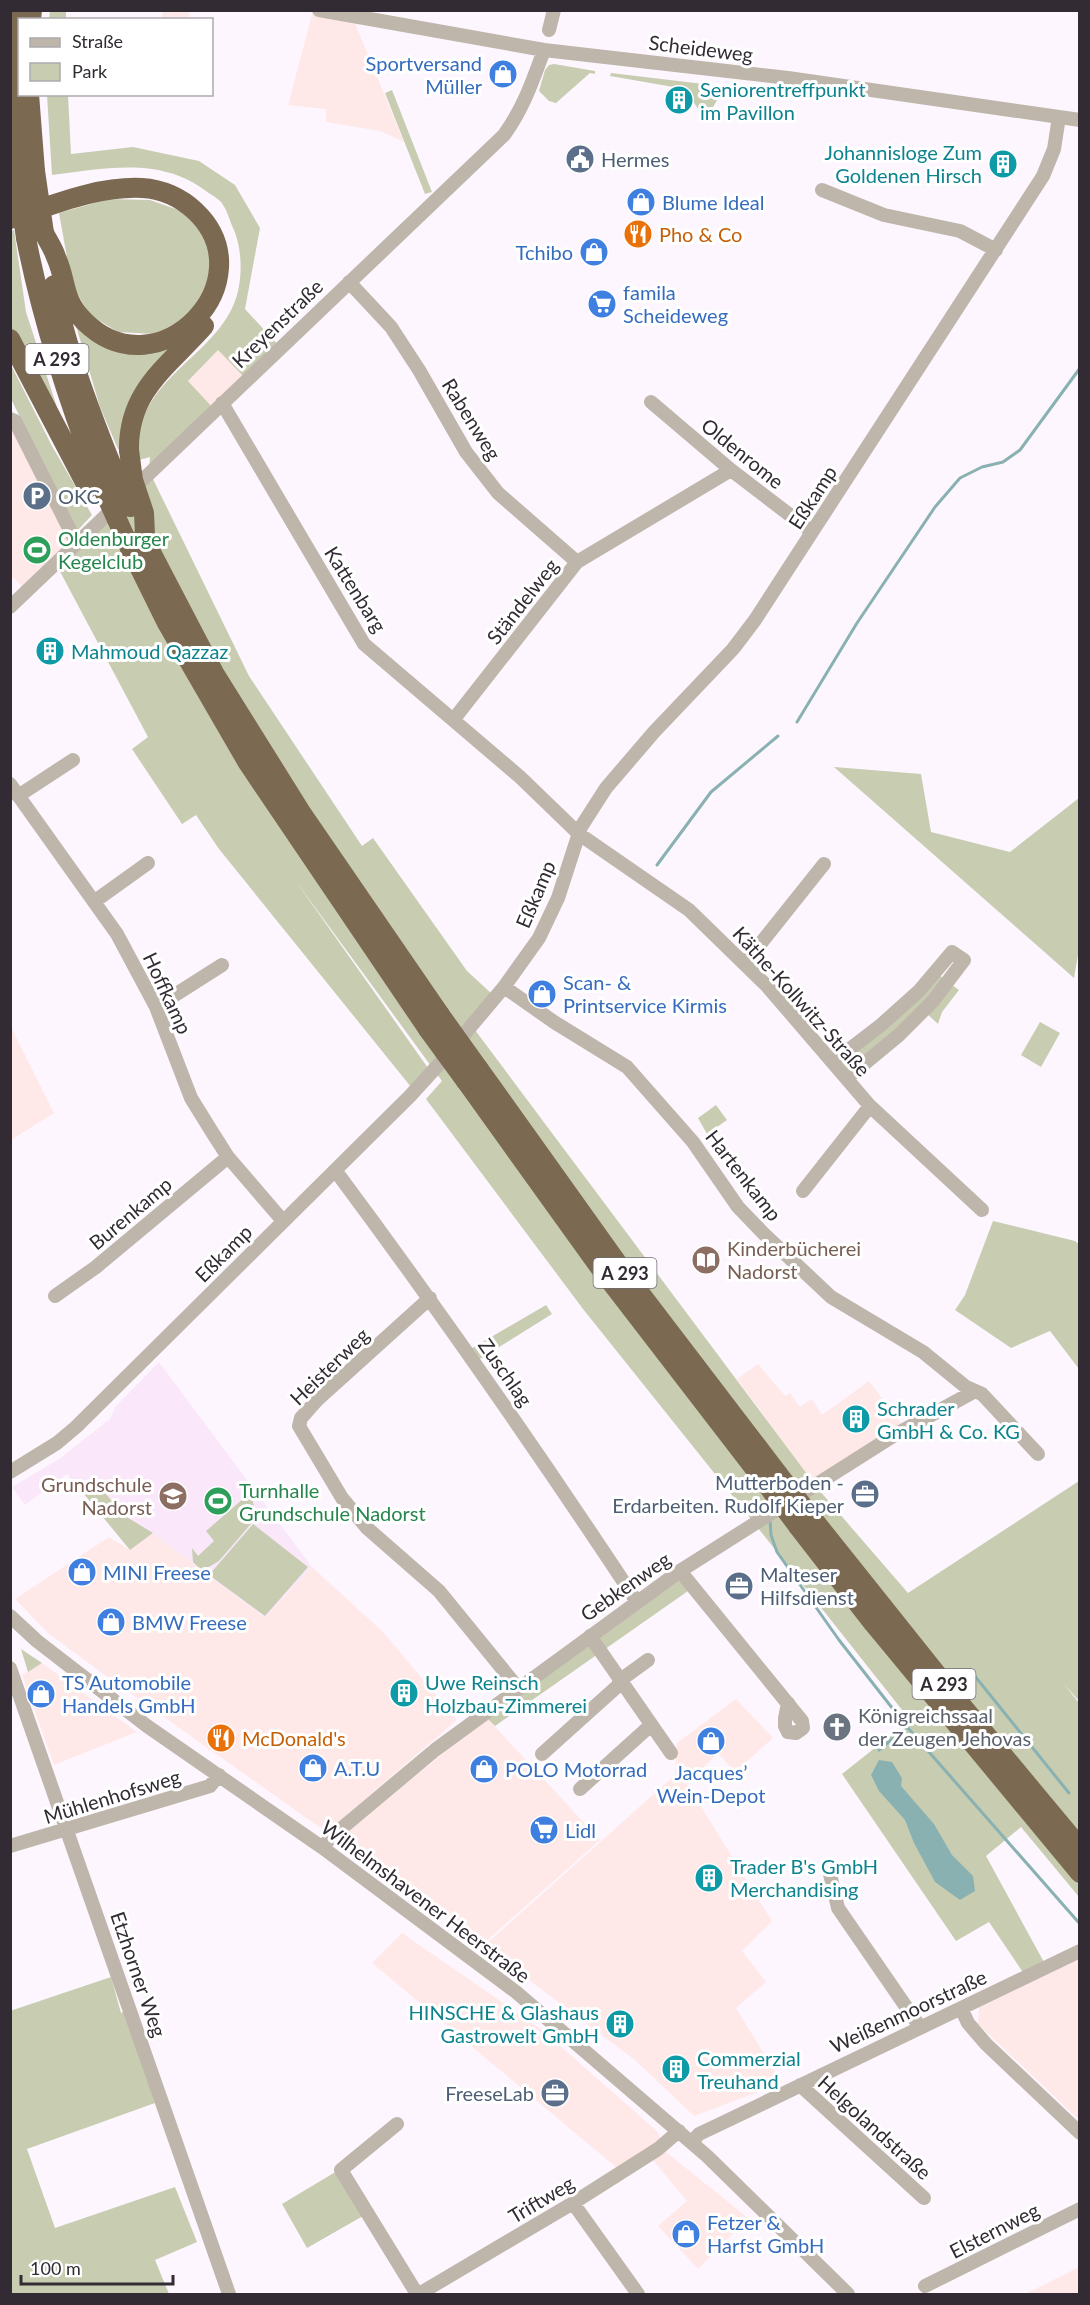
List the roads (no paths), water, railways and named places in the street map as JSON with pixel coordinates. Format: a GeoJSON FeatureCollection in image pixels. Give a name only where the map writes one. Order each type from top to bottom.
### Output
{"type":"FeatureCollection","features":[{"type":"Feature","properties":{"kind":"highway","name":"A 293"},"geometry":{"type":"LineString","coordinates":[[14,10],[11,96],[35,235],[35,283],[70,405],[99,477],[214,673],[434,1022]]}},
{"type":"Feature","properties":{"kind":"highway","name":"A 293"},"geometry":{"type":"LineString","coordinates":[[26,173],[29,96]]}},
{"type":"Feature","properties":{"kind":"highway"},"geometry":{"type":"LineString","coordinates":[[10,206],[109,176],[143,175],[172,182],[192,193],[205,204],[224,236],[229,254],[229,272],[223,297],[212,318],[151,381],[137,403],[130,429],[129,450],[133,480],[144,513],[137,543]]}},
{"type":"Feature","properties":{"kind":"highway"},"geometry":{"type":"LineString","coordinates":[[10,219],[73,198],[103,191],[145,188],[176,197],[202,217],[214,238],[219,258],[214,292],[196,321],[183,332],[168,339],[141,345],[112,340],[85,321],[65,295],[57,258],[35,235]]}},
{"type":"Feature","properties":{"kind":"highway"},"geometry":{"type":"LineString","coordinates":[[10,339],[99,477]]}},
{"type":"Feature","properties":{"kind":"highway","name":"A 293"},"geometry":{"type":"LineString","coordinates":[[137,543],[167,623],[248,763],[472,1075],[601,1269],[805,1522],[1080,1848]]}},
{"type":"Feature","properties":{"kind":"highway","name":"A 293"},"geometry":{"type":"LineString","coordinates":[[805,1522],[874,1624],[1080,1873]]}},
{"type":"Feature","properties":{"kind":"street","name":"Scheideweg"},"geometry":{"type":"LineString","coordinates":[[319,10],[544,50],[788,78],[1080,120]]}},
{"type":"Feature","properties":{"kind":"street"},"geometry":{"type":"LineString","coordinates":[[549,30],[554,10]]}},
{"type":"Feature","properties":{"kind":"street","name":"Kreyenstraße"},"geometry":{"type":"LineString","coordinates":[[10,607],[504,135],[517,118],[544,50]]}},
{"type":"Feature","properties":{"kind":"street","name":"Eßkamp"},"geometry":{"type":"LineString","coordinates":[[10,1472],[71,1432],[424,1081],[504,987],[539,938],[558,898],[579,834],[591,810],[617,773],[743,637],[1043,177],[1054,149],[1059,117]]}},
{"type":"Feature","properties":{"kind":"street"},"geometry":{"type":"LineString","coordinates":[[822,190],[884,215],[960,231],[996,250]]}},
{"type":"Feature","properties":{"kind":"street","name":"Rabenweg"},"geometry":{"type":"LineString","coordinates":[[349,282],[391,327],[419,369],[466,452],[498,493],[577,562]]}},
{"type":"Feature","properties":{"kind":"street","name":"Oldenrome"},"geometry":{"type":"LineString","coordinates":[[651,402],[731,470],[812,532]]}},
{"type":"Feature","properties":{"kind":"street","name":"Kattenbarg"},"geometry":{"type":"LineString","coordinates":[[222,403],[364,644],[454,719],[540,795],[579,834]]}},
{"type":"Feature","properties":{"kind":"street"},"geometry":{"type":"LineString","coordinates":[[10,419],[15,421],[77,544]]}},
{"type":"Feature","properties":{"kind":"street","name":"Ständelweg"},"geometry":{"type":"LineString","coordinates":[[454,719],[577,562],[731,470]]}},
{"type":"Feature","properties":{"kind":"street"},"geometry":{"type":"LineString","coordinates":[[14,790],[73,760]]}},
{"type":"Feature","properties":{"kind":"street","name":"Hoffkamp"},"geometry":{"type":"LineString","coordinates":[[14,790],[117,934],[156,1007],[191,1098],[228,1157],[283,1221]]}},
{"type":"Feature","properties":{"kind":"street","name":"Käthe-Kollwitz-Straße"},"geometry":{"type":"LineString","coordinates":[[579,834],[689,910],[746,963],[870,1106],[982,1210]]}},
{"type":"Feature","properties":{"kind":"street"},"geometry":{"type":"LineString","coordinates":[[95,901],[148,863]]}},
{"type":"Feature","properties":{"kind":"street"},"geometry":{"type":"LineString","coordinates":[[746,963],[824,864]]}},
{"type":"Feature","properties":{"kind":"street"},"geometry":{"type":"LineString","coordinates":[[833,1062],[919,992],[952,952],[964,960],[933,1001],[899,1035],[847,1078]]}},
{"type":"Feature","properties":{"kind":"street"},"geometry":{"type":"LineString","coordinates":[[156,1007],[222,965]]}},
{"type":"Feature","properties":{"kind":"street","name":"Hartenkamp"},"geometry":{"type":"LineString","coordinates":[[504,987],[554,1022],[627,1067],[693,1142],[738,1207],[831,1297],[923,1352],[966,1387],[982,1394],[1038,1454]]}},
{"type":"Feature","properties":{"kind":"street"},"geometry":{"type":"LineString","coordinates":[[803,1191],[870,1106]]}},
{"type":"Feature","properties":{"kind":"street","name":"Burenkamp"},"geometry":{"type":"LineString","coordinates":[[55,1296],[96,1266],[228,1157]]}},
{"type":"Feature","properties":{"kind":"street","name":"Zuschlag"},"geometry":{"type":"LineString","coordinates":[[335,1170],[536,1448],[637,1602]]}},
{"type":"Feature","properties":{"kind":"street","name":"Heisterweg"},"geometry":{"type":"LineString","coordinates":[[429,1298],[317,1400],[301,1418],[300,1426],[342,1498],[367,1528],[439,1592],[518,1689]]}},
{"type":"Feature","properties":{"kind":"street","name":"Gebkenweg"},"geometry":{"type":"LineString","coordinates":[[323,1848],[330,1838],[435,1750],[680,1571],[893,1436],[975,1391]]}},
{"type":"Feature","properties":{"kind":"street"},"geometry":{"type":"LineString","coordinates":[[680,1571],[788,1703]]}},
{"type":"Feature","properties":{"kind":"street","name":"Wilhelmshavener Heerstraße"},"geometry":{"type":"LineString","coordinates":[[11,1618],[140,1721],[323,1848],[516,1992],[692,2142],[848,2295]]}},
{"type":"Feature","properties":{"kind":"street"},"geometry":{"type":"LineString","coordinates":[[590,1636],[670,1753]]}},
{"type":"Feature","properties":{"kind":"street"},"geometry":{"type":"LineString","coordinates":[[542,1754],[620,1682],[648,1660]]}},
{"type":"Feature","properties":{"kind":"street","name":"Etzhorner Weg"},"geometry":{"type":"LineString","coordinates":[[10,1668],[229,2295]]}},
{"type":"Feature","properties":{"kind":"street"},"geometry":{"type":"LineString","coordinates":[[580,1789],[651,1725]]}},
{"type":"Feature","properties":{"kind":"street","name":"Mühlenhofsweg"},"geometry":{"type":"LineString","coordinates":[[10,1846],[210,1786],[219,1775]]}},
{"type":"Feature","properties":{"kind":"street"},"geometry":{"type":"LineString","coordinates":[[829,1869],[838,1908],[920,2027]]}},
{"type":"Feature","properties":{"kind":"street","name":"Weißenmoorstraße"},"geometry":{"type":"LineString","coordinates":[[692,2142],[699,2134],[1080,1952]]}},
{"type":"Feature","properties":{"kind":"street"},"geometry":{"type":"LineString","coordinates":[[961,2008],[968,2023],[981,2039],[1080,2133]]}},
{"type":"Feature","properties":{"kind":"street","name":"Helgolandstraße"},"geometry":{"type":"LineString","coordinates":[[800,2085],[924,2198]]}},
{"type":"Feature","properties":{"kind":"street"},"geometry":{"type":"LineString","coordinates":[[397,2124],[341,2170],[418,2295]]}},
{"type":"Feature","properties":{"kind":"street","name":"Triftweg"},"geometry":{"type":"LineString","coordinates":[[418,2295],[573,2203],[658,2149],[679,2131]]}},
{"type":"Feature","properties":{"kind":"street"},"geometry":{"type":"LineString","coordinates":[[573,2203],[638,2295]]}},
{"type":"Feature","properties":{"kind":"street","name":"Elsternweg"},"geometry":{"type":"LineString","coordinates":[[926,2286],[1080,2209]]}},
{"type":"Feature","properties":{"kind":"waterway"},"geometry":{"type":"LineString","coordinates":[[797,722],[857,623],[935,507],[960,478],[982,467],[1003,462],[1020,450],[1080,368]]}},
{"type":"Feature","properties":{"kind":"waterway"},"geometry":{"type":"LineString","coordinates":[[657,865],[711,792],[778,736]]}},
{"type":"Feature","properties":{"kind":"waterway"},"geometry":{"type":"LineString","coordinates":[[770,1519],[771,1535],[777,1552],[839,1640],[907,1727],[1080,1924]]}},
{"type":"Feature","properties":{"kind":"waterway"},"geometry":{"type":"LineString","coordinates":[[974,1675],[1069,1793]]}},
{"type":"Feature","properties":{"kind":"waterway"},"geometry":{"type":"LineString","coordinates":[[879,1750],[907,1727]]}},
{"type":"Feature","properties":{"kind":"place","name":"Sportversand Müller"},"geometry":{"type":"Point","coordinates":[503,74]}},
{"type":"Feature","properties":{"kind":"place","name":"Seniorentreffpunkt im Pavillon"},"geometry":{"type":"Point","coordinates":[679,100]}},
{"type":"Feature","properties":{"kind":"place","name":"Hermes"},"geometry":{"type":"Point","coordinates":[580,159]}},
{"type":"Feature","properties":{"kind":"place","name":"Johannisloge Zum Goldenen Hirsch"},"geometry":{"type":"Point","coordinates":[1003,164]}},
{"type":"Feature","properties":{"kind":"place","name":"Blume Ideal"},"geometry":{"type":"Point","coordinates":[641,202]}},
{"type":"Feature","properties":{"kind":"place","name":"Pho & Co"},"geometry":{"type":"Point","coordinates":[638,234]}},
{"type":"Feature","properties":{"kind":"place","name":"Tchibo"},"geometry":{"type":"Point","coordinates":[594,252]}},
{"type":"Feature","properties":{"kind":"place","name":"famila Scheideweg"},"geometry":{"type":"Point","coordinates":[602,304]}},
{"type":"Feature","properties":{"kind":"place","name":"OKC"},"geometry":{"type":"Point","coordinates":[37,496]}},
{"type":"Feature","properties":{"kind":"place","name":"Oldenburger Kegelclub"},"geometry":{"type":"Point","coordinates":[37,550]}},
{"type":"Feature","properties":{"kind":"place","name":"Mahmoud Qazzaz"},"geometry":{"type":"Point","coordinates":[50,651]}},
{"type":"Feature","properties":{"kind":"place","name":"Scan- & Printservice Kirmis"},"geometry":{"type":"Point","coordinates":[542,994]}},
{"type":"Feature","properties":{"kind":"place","name":"Kinderbücherei Nadorst"},"geometry":{"type":"Point","coordinates":[706,1260]}},
{"type":"Feature","properties":{"kind":"place","name":"Schrader GmbH & Co. KG"},"geometry":{"type":"Point","coordinates":[856,1419]}},
{"type":"Feature","properties":{"kind":"place","name":"Mutterboden - Erdarbeiten. Rudolf Kieper"},"geometry":{"type":"Point","coordinates":[865,1494]}},
{"type":"Feature","properties":{"kind":"place","name":"Grundschule Nadorst"},"geometry":{"type":"Point","coordinates":[173,1496]}},
{"type":"Feature","properties":{"kind":"place","name":"Turnhalle Grundschule Nadorst"},"geometry":{"type":"Point","coordinates":[218,1501]}},
{"type":"Feature","properties":{"kind":"place","name":"MINI Freese"},"geometry":{"type":"Point","coordinates":[82,1572]}},
{"type":"Feature","properties":{"kind":"place","name":"Malteser Hilfsdienst"},"geometry":{"type":"Point","coordinates":[739,1586]}},
{"type":"Feature","properties":{"kind":"place","name":"BMW Freese"},"geometry":{"type":"Point","coordinates":[111,1622]}},
{"type":"Feature","properties":{"kind":"place","name":"Uwe Reinsch Holzbau-Zimmerei"},"geometry":{"type":"Point","coordinates":[404,1693]}},
{"type":"Feature","properties":{"kind":"place","name":"TS Automobile Handels GmbH"},"geometry":{"type":"Point","coordinates":[41,1694]}},
{"type":"Feature","properties":{"kind":"place","name":"Königreichssaal der Zeugen Jehovas"},"geometry":{"type":"Point","coordinates":[837,1727]}},
{"type":"Feature","properties":{"kind":"place","name":"McDonald's"},"geometry":{"type":"Point","coordinates":[221,1738]}},
{"type":"Feature","properties":{"kind":"place","name":"Jacques’ Wein-Depot"},"geometry":{"type":"Point","coordinates":[711,1741]}},
{"type":"Feature","properties":{"kind":"place","name":"A.T.U"},"geometry":{"type":"Point","coordinates":[313,1768]}},
{"type":"Feature","properties":{"kind":"place","name":"POLO Motorrad"},"geometry":{"type":"Point","coordinates":[484,1769]}},
{"type":"Feature","properties":{"kind":"place","name":"Lidl"},"geometry":{"type":"Point","coordinates":[544,1830]}},
{"type":"Feature","properties":{"kind":"place","name":"Trader B's GmbH Merchandising"},"geometry":{"type":"Point","coordinates":[709,1878]}},
{"type":"Feature","properties":{"kind":"place","name":"HINSCHE & Glashaus Gastrowelt GmbH"},"geometry":{"type":"Point","coordinates":[620,2024]}},
{"type":"Feature","properties":{"kind":"place","name":"Commerzial Treuhand"},"geometry":{"type":"Point","coordinates":[676,2069]}},
{"type":"Feature","properties":{"kind":"place","name":"FreeseLab"},"geometry":{"type":"Point","coordinates":[555,2093]}},
{"type":"Feature","properties":{"kind":"place","name":"Fetzer & Harfst GmbH"},"geometry":{"type":"Point","coordinates":[686,2234]}}]}
